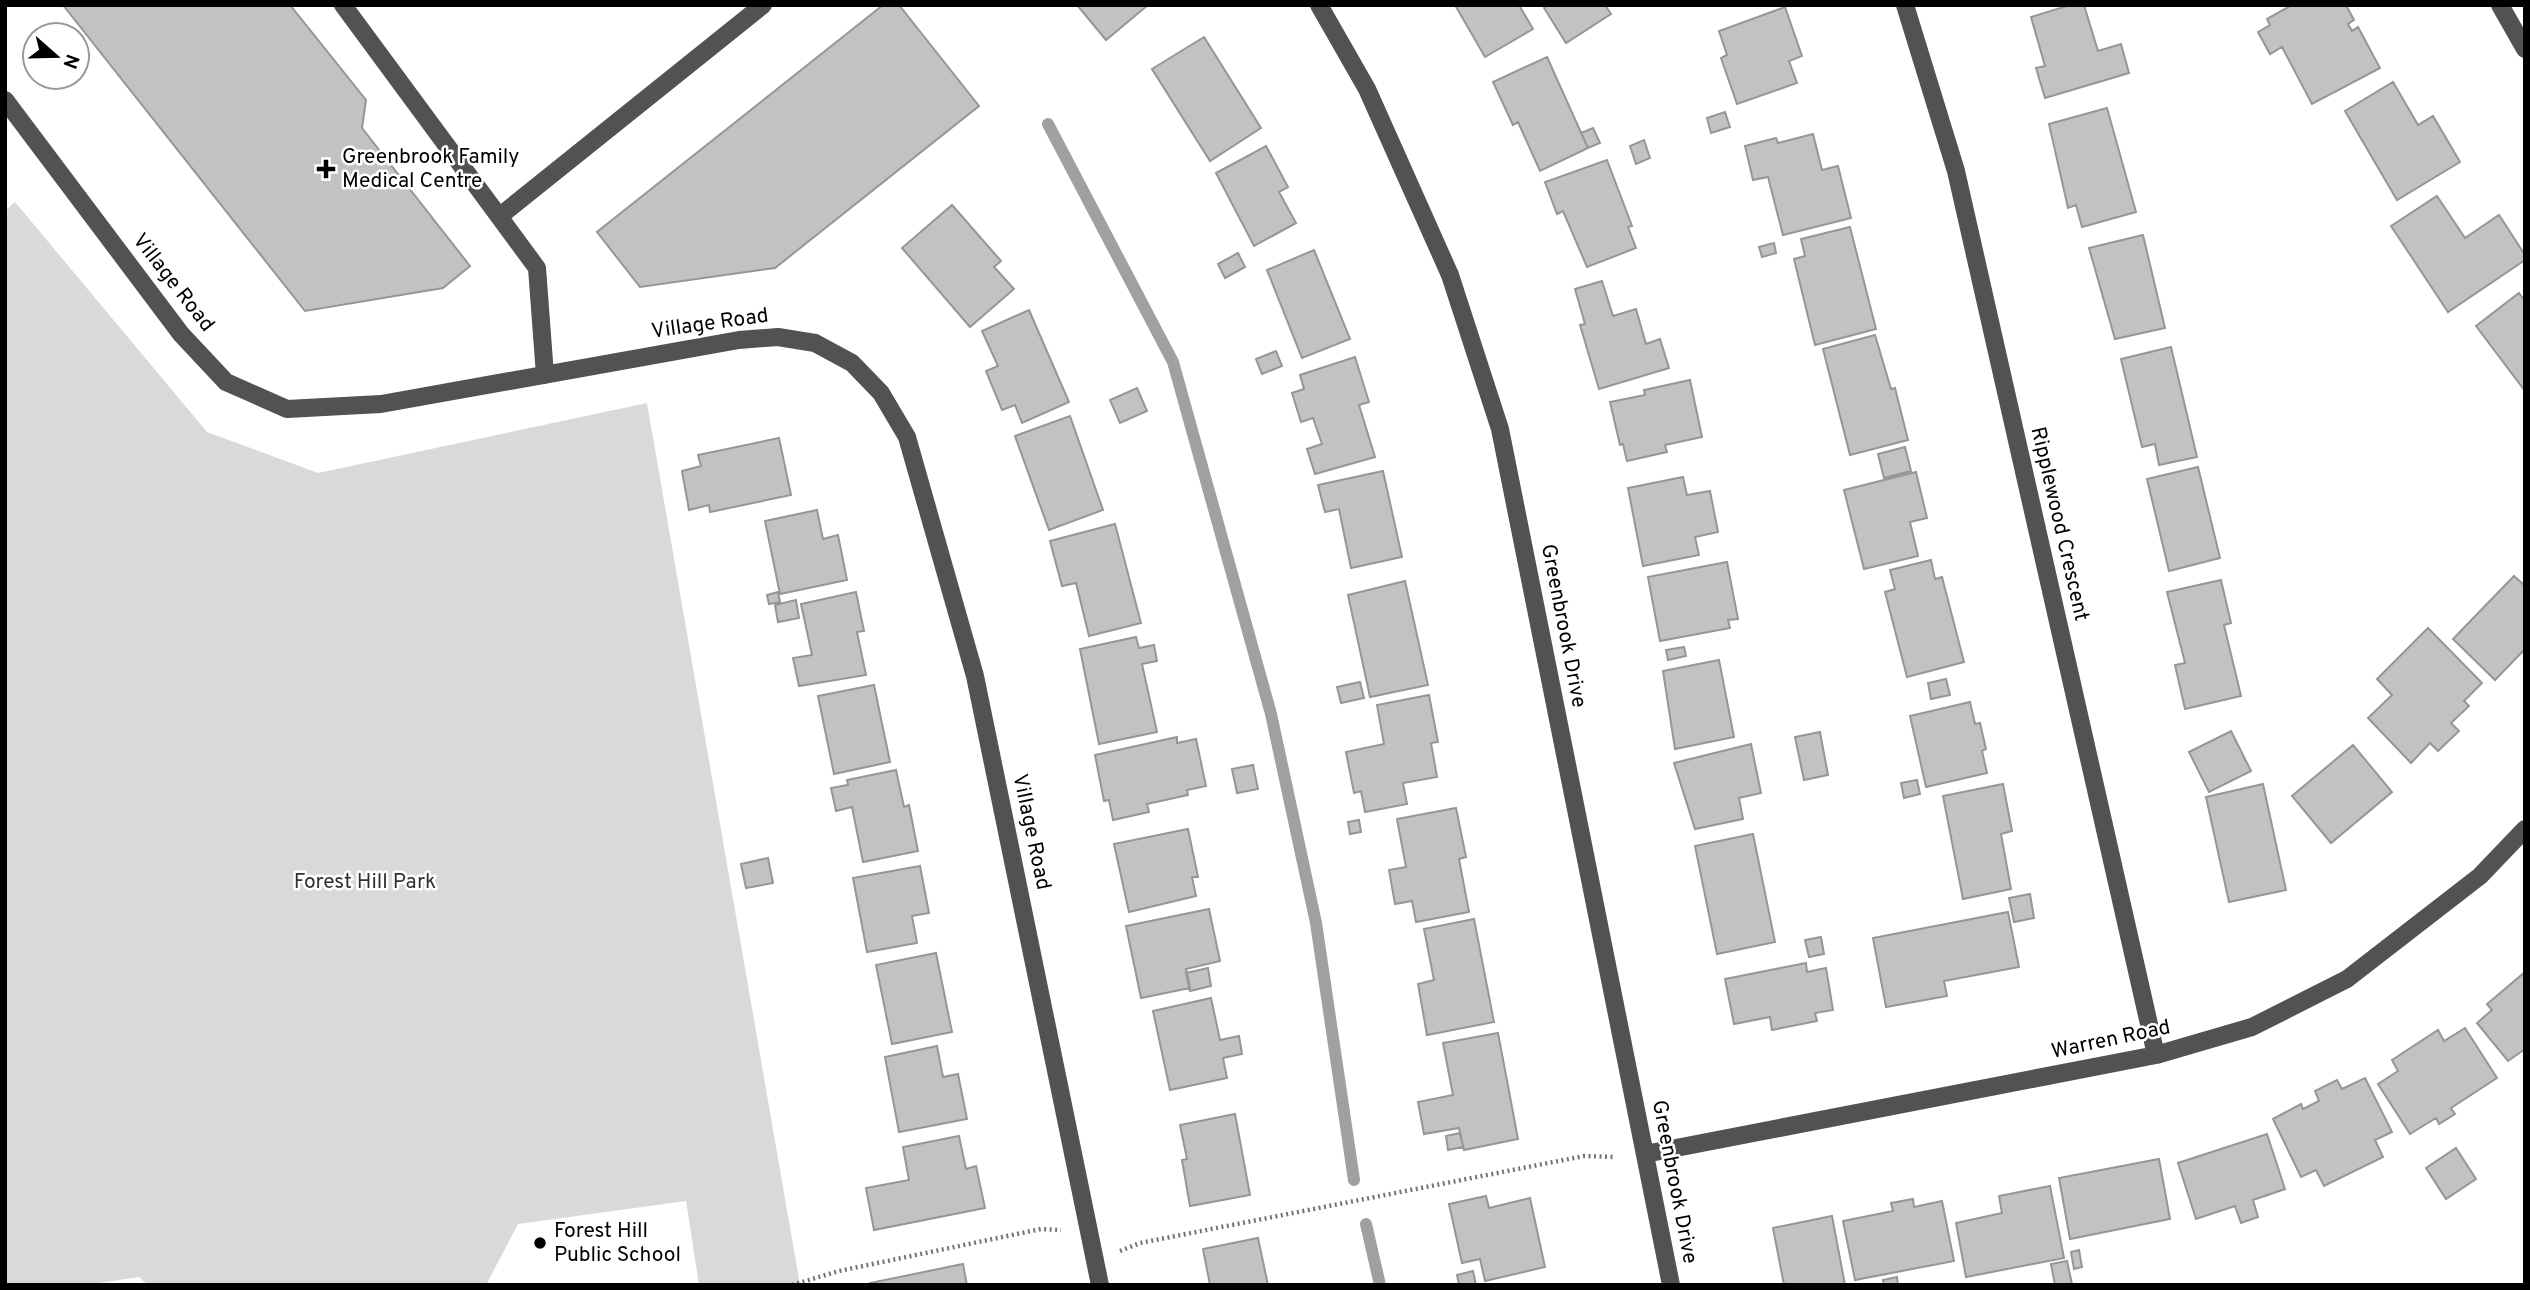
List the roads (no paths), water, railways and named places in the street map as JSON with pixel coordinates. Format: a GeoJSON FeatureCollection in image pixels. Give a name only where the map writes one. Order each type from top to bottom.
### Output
{"type":"FeatureCollection","features":[{"type":"Feature","properties":{"kind":"street"},"geometry":{"type":"LineString","coordinates":[[343,5],[537,268],[545,375]]}},
{"type":"Feature","properties":{"kind":"street"},"geometry":{"type":"LineString","coordinates":[[500,216],[763,5]]}},
{"type":"Feature","properties":{"kind":"street","name":"Greenbrook Drive"},"geometry":{"type":"LineString","coordinates":[[1319,5],[1367,89],[1450,275],[1500,429],[1671,1285]]}},
{"type":"Feature","properties":{"kind":"street","name":"Ripplewood Crescent"},"geometry":{"type":"LineString","coordinates":[[1905,5],[1956,171],[2156,1055]]}},
{"type":"Feature","properties":{"kind":"street"},"geometry":{"type":"LineString","coordinates":[[2500,5],[2525,49]]}},
{"type":"Feature","properties":{"kind":"street","name":"Village Road"},"geometry":{"type":"LineString","coordinates":[[5,100],[181,334],[226,382],[288,409],[381,404],[739,340],[778,337],[815,342],[852,363],[881,393],[907,437],[975,676],[1100,1285]]}},
{"type":"Feature","properties":{"kind":"street","name":"Warren Road"},"geometry":{"type":"LineString","coordinates":[[1645,1154],[2156,1055],[2252,1027],[2347,979],[2480,876],[2525,829]]}},
{"type":"Feature","properties":{"kind":"waterway"},"geometry":{"type":"LineString","coordinates":[[1048,124],[1173,362],[1271,714],[1316,923],[1354,1180]]}},
{"type":"Feature","properties":{"kind":"waterway"},"geometry":{"type":"LineString","coordinates":[[1366,1224],[1380,1285]]}},
{"type":"Feature","properties":{"kind":"place","name":"Greenbrook Family Medical Centre"},"geometry":{"type":"Point","coordinates":[326,169]}},
{"type":"Feature","properties":{"kind":"place","name":"Forest Hill Public School"},"geometry":{"type":"Point","coordinates":[540,1243]}},
{"type":"Feature","properties":{"kind":"park label","name":"Forest Hill Park"},"geometry":{"type":"Point","coordinates":[365,882]}}]}
